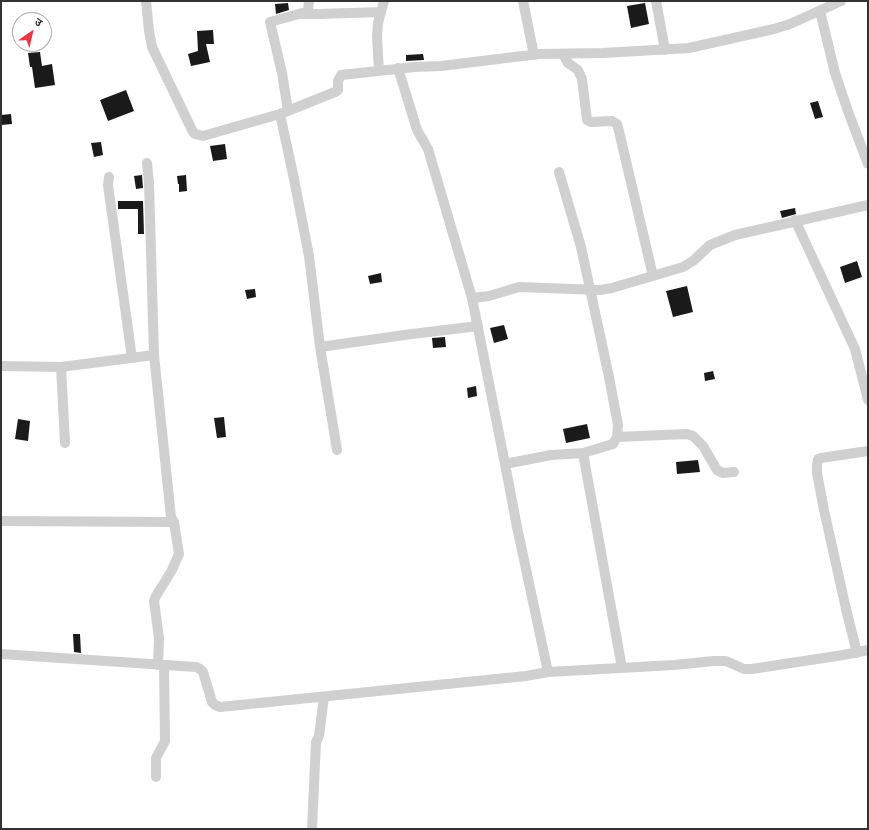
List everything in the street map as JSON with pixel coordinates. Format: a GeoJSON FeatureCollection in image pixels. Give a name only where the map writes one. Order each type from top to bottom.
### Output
{"type":"FeatureCollection","features":[{"type":"Feature","properties":{"kind":"street"},"geometry":{"type":"LineString","coordinates":[[146,1],[148,31],[152,47],[193,132],[203,136],[284,112],[337,91],[338,81],[341,75],[398,68],[441,66],[534,55],[665,50],[710,44],[790,24],[841,1]]}},
{"type":"Feature","properties":{"kind":"street"},"geometry":{"type":"LineString","coordinates":[[301,14],[308,9],[309,1]]}},
{"type":"Feature","properties":{"kind":"street"},"geometry":{"type":"LineString","coordinates":[[379,71],[377,36],[378,23],[384,1]]}},
{"type":"Feature","properties":{"kind":"street"},"geometry":{"type":"LineString","coordinates":[[523,1],[534,55]]}},
{"type":"Feature","properties":{"kind":"street"},"geometry":{"type":"LineString","coordinates":[[656,1],[665,50]]}},
{"type":"Feature","properties":{"kind":"street"},"geometry":{"type":"LineString","coordinates":[[820,11],[835,73],[868,164]]}},
{"type":"Feature","properties":{"kind":"street"},"geometry":{"type":"LineString","coordinates":[[336,450],[308,256],[284,112],[282,72],[270,22],[301,14],[381,12]]}},
{"type":"Feature","properties":{"kind":"street"},"geometry":{"type":"LineString","coordinates":[[563,54],[568,62],[581,74],[587,120],[591,122],[612,121],[618,127],[653,276]]}},
{"type":"Feature","properties":{"kind":"street"},"geometry":{"type":"LineString","coordinates":[[398,68],[417,130],[428,149],[472,298],[506,464],[517,527],[548,672]]}},
{"type":"Feature","properties":{"kind":"street"},"geometry":{"type":"LineString","coordinates":[[147,163],[149,182],[154,355],[171,517],[174,522],[179,554],[172,570],[154,601],[159,638],[165,741],[156,758],[156,777]]}},
{"type":"Feature","properties":{"kind":"street"},"geometry":{"type":"LineString","coordinates":[[506,464],[551,455],[583,454],[613,444],[618,437],[618,424],[581,247],[559,172]]}},
{"type":"Feature","properties":{"kind":"street"},"geometry":{"type":"LineString","coordinates":[[109,177],[108,185],[132,358]]}},
{"type":"Feature","properties":{"kind":"street"},"geometry":{"type":"LineString","coordinates":[[472,298],[489,296],[519,287],[590,290],[612,288],[683,267],[693,261],[702,251],[716,242],[735,235],[795,220],[868,205]]}},
{"type":"Feature","properties":{"kind":"street"},"geometry":{"type":"LineString","coordinates":[[795,220],[854,349],[863,360],[868,400]]}},
{"type":"Feature","properties":{"kind":"street"},"geometry":{"type":"LineString","coordinates":[[320,347],[478,326]]}},
{"type":"Feature","properties":{"kind":"street"},"geometry":{"type":"LineString","coordinates":[[1,366],[61,367],[154,355]]}},
{"type":"Feature","properties":{"kind":"street"},"geometry":{"type":"LineString","coordinates":[[61,367],[65,444]]}},
{"type":"Feature","properties":{"kind":"street"},"geometry":{"type":"LineString","coordinates":[[618,437],[687,434],[693,436],[703,446],[717,470],[724,473],[734,472]]}},
{"type":"Feature","properties":{"kind":"street"},"geometry":{"type":"LineString","coordinates":[[857,652],[824,510],[816,465],[818,459],[821,458],[868,451]]}},
{"type":"Feature","properties":{"kind":"street"},"geometry":{"type":"LineString","coordinates":[[583,454],[622,668]]}},
{"type":"Feature","properties":{"kind":"street"},"geometry":{"type":"LineString","coordinates":[[1,521],[174,522]]}},
{"type":"Feature","properties":{"kind":"street"},"geometry":{"type":"LineString","coordinates":[[1,654],[200,669],[206,678],[212,702],[220,707],[526,676],[548,672],[720,661],[731,662],[744,669],[752,669],[868,650]]}},
{"type":"Feature","properties":{"kind":"street"},"geometry":{"type":"LineString","coordinates":[[312,829],[316,742],[319,736],[324,697]]}},
{"type":"Feature","properties":{"kind":"building"},"geometry":{"type":"Polygon","coordinates":[[[288,3],[289,10],[276,14],[275,4],[288,3]]]}},
{"type":"Feature","properties":{"kind":"building"},"geometry":{"type":"Polygon","coordinates":[[[645,3],[649,24],[631,28],[627,6],[645,3]]]}},
{"type":"Feature","properties":{"kind":"building"},"geometry":{"type":"Polygon","coordinates":[[[213,30],[214,44],[206,44],[210,62],[191,66],[188,54],[198,51],[197,31],[213,30]]]}},
{"type":"Feature","properties":{"kind":"building"},"geometry":{"type":"Polygon","coordinates":[[[40,52],[42,66],[52,64],[55,85],[35,88],[28,53],[40,52]]]}},
{"type":"Feature","properties":{"kind":"building"},"geometry":{"type":"Polygon","coordinates":[[[423,54],[424,60],[406,61],[406,55],[423,54]]]}},
{"type":"Feature","properties":{"kind":"building"},"geometry":{"type":"Polygon","coordinates":[[[126,90],[134,111],[108,121],[100,100],[126,90]]]}},
{"type":"Feature","properties":{"kind":"building"},"geometry":{"type":"Polygon","coordinates":[[[818,101],[823,117],[815,119],[810,103],[818,101]]]}},
{"type":"Feature","properties":{"kind":"building"},"geometry":{"type":"Polygon","coordinates":[[[11,114],[12,124],[1,125],[1,115],[11,114]]]}},
{"type":"Feature","properties":{"kind":"building"},"geometry":{"type":"Polygon","coordinates":[[[101,142],[103,155],[94,157],[91,143],[101,142]]]}},
{"type":"Feature","properties":{"kind":"building"},"geometry":{"type":"Polygon","coordinates":[[[225,144],[227,159],[213,161],[210,146],[225,144]]]}},
{"type":"Feature","properties":{"kind":"building"},"geometry":{"type":"Polygon","coordinates":[[[142,175],[143,188],[136,189],[134,176],[142,175]]]}},
{"type":"Feature","properties":{"kind":"building"},"geometry":{"type":"Polygon","coordinates":[[[186,175],[187,191],[179,192],[177,176],[186,175]]]}},
{"type":"Feature","properties":{"kind":"building"},"geometry":{"type":"Polygon","coordinates":[[[118,201],[143,201],[144,234],[138,234],[138,209],[118,209],[118,201]]]}},
{"type":"Feature","properties":{"kind":"building"},"geometry":{"type":"Polygon","coordinates":[[[795,208],[796,214],[782,218],[780,211],[795,208]]]}},
{"type":"Feature","properties":{"kind":"building"},"geometry":{"type":"Polygon","coordinates":[[[857,261],[862,277],[845,283],[840,267],[857,261]]]}},
{"type":"Feature","properties":{"kind":"building"},"geometry":{"type":"Polygon","coordinates":[[[381,273],[382,282],[370,284],[368,276],[381,273]]]}},
{"type":"Feature","properties":{"kind":"building"},"geometry":{"type":"Polygon","coordinates":[[[687,286],[693,312],[673,317],[666,291],[687,286]]]}},
{"type":"Feature","properties":{"kind":"building"},"geometry":{"type":"Polygon","coordinates":[[[255,289],[256,297],[247,299],[245,290],[255,289]]]}},
{"type":"Feature","properties":{"kind":"building"},"geometry":{"type":"Polygon","coordinates":[[[504,325],[508,339],[494,343],[490,328],[504,325]]]}},
{"type":"Feature","properties":{"kind":"building"},"geometry":{"type":"Polygon","coordinates":[[[445,337],[446,347],[433,348],[432,338],[445,337]]]}},
{"type":"Feature","properties":{"kind":"building"},"geometry":{"type":"Polygon","coordinates":[[[713,371],[715,379],[705,381],[704,373],[713,371]]]}},
{"type":"Feature","properties":{"kind":"building"},"geometry":{"type":"Polygon","coordinates":[[[476,386],[477,396],[468,398],[467,388],[476,386]]]}},
{"type":"Feature","properties":{"kind":"building"},"geometry":{"type":"Polygon","coordinates":[[[224,417],[226,437],[217,438],[214,418],[224,417]]]}},
{"type":"Feature","properties":{"kind":"building"},"geometry":{"type":"Polygon","coordinates":[[[18,419],[30,421],[28,441],[15,439],[18,419]]]}},
{"type":"Feature","properties":{"kind":"building"},"geometry":{"type":"Polygon","coordinates":[[[587,424],[590,438],[566,443],[563,429],[587,424]]]}},
{"type":"Feature","properties":{"kind":"building"},"geometry":{"type":"Polygon","coordinates":[[[698,460],[700,472],[677,474],[676,462],[698,460]]]}},
{"type":"Feature","properties":{"kind":"building"},"geometry":{"type":"Polygon","coordinates":[[[73,634],[80,634],[81,653],[74,652],[73,634]]]}}]}
